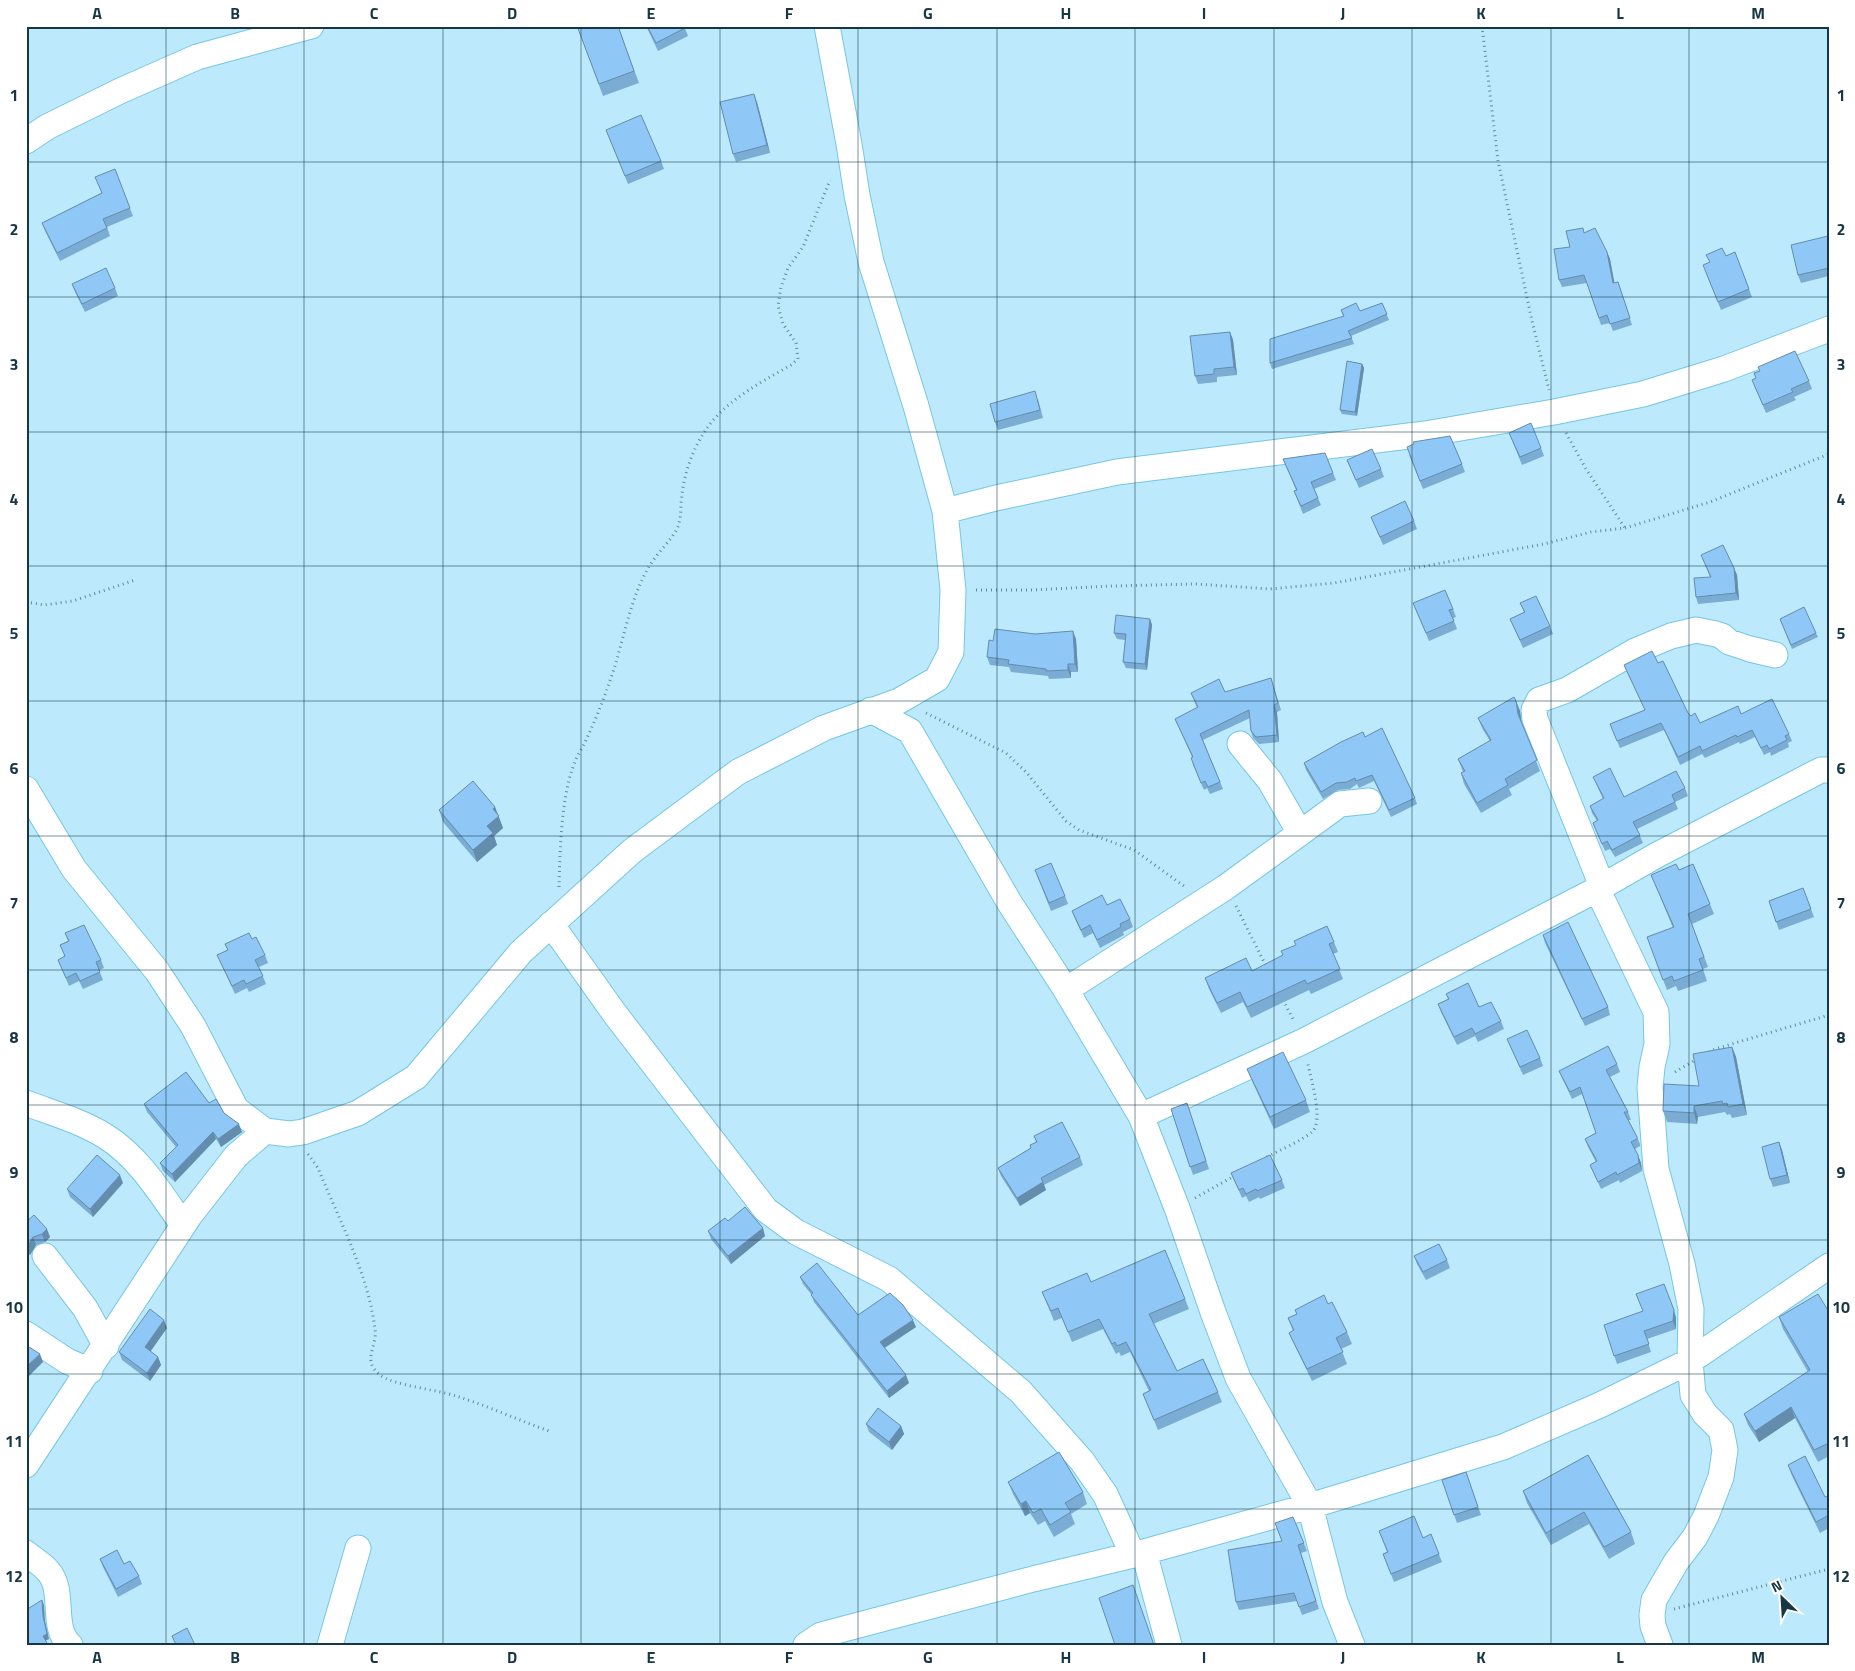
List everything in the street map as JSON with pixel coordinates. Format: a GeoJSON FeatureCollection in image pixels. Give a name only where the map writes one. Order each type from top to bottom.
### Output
{"type":"FeatureCollection","features":[{"type":"Feature","properties":{"kind":"street"},"geometry":{"type":"LineString","coordinates":[[26,141],[47,127],[120,91],[197,58],[311,26]]}},
{"type":"Feature","properties":{"kind":"street"},"geometry":{"type":"LineString","coordinates":[[827,26],[849,144],[856,195],[871,262],[916,406],[945,511],[953,590],[951,652],[916,721]]}},
{"type":"Feature","properties":{"kind":"street"},"geometry":{"type":"LineString","coordinates":[[945,511],[1117,472],[1425,434],[1554,412],[1643,394],[1724,369],[1829,329]]}},
{"type":"Feature","properties":{"kind":"street"},"geometry":{"type":"LineString","coordinates":[[1660,1645],[1653,1626],[1654,1600],[1676,1562],[1695,1538],[1706,1516],[1721,1476],[1725,1450],[1721,1430],[1705,1414],[1693,1395],[1690,1361],[1691,1309],[1682,1264],[1656,1169],[1650,1086],[1652,1067],[1658,1044],[1656,1012],[1604,903],[1535,719],[1534,710],[1539,700],[1567,690],[1636,651],[1671,636],[1696,630],[1716,634],[1729,642],[1776,655]]}},
{"type":"Feature","properties":{"kind":"street"},"geometry":{"type":"LineString","coordinates":[[26,788],[74,870],[157,972],[193,1026],[236,1109],[277,1132],[303,1132],[358,1113],[416,1077],[521,952],[632,851],[738,772],[824,728],[899,701],[937,678]]}},
{"type":"Feature","properties":{"kind":"street"},"geometry":{"type":"LineString","coordinates":[[871,710],[916,721],[1009,902],[1066,990],[1141,1116],[1177,1208],[1238,1378],[1310,1506],[1335,1602],[1352,1645]]}},
{"type":"Feature","properties":{"kind":"street"},"geometry":{"type":"LineString","coordinates":[[1240,744],[1270,781],[1300,833]]}},
{"type":"Feature","properties":{"kind":"street"},"geometry":{"type":"LineString","coordinates":[[1141,1116],[1304,1042],[1599,888],[1753,804],[1821,770],[1829,770]]}},
{"type":"Feature","properties":{"kind":"street"},"geometry":{"type":"LineString","coordinates":[[1066,990],[1226,887],[1340,804],[1369,801]]}},
{"type":"Feature","properties":{"kind":"street"},"geometry":{"type":"LineString","coordinates":[[554,921],[614,1014],[766,1210],[796,1232],[889,1279],[1021,1392],[1082,1461],[1105,1494],[1138,1554],[1169,1645]]}},
{"type":"Feature","properties":{"kind":"street"},"geometry":{"type":"LineString","coordinates":[[26,1103],[104,1136],[128,1154],[150,1179],[183,1226]]}},
{"type":"Feature","properties":{"kind":"street"},"geometry":{"type":"LineString","coordinates":[[26,1465],[90,1371],[183,1226],[236,1156],[277,1132]]}},
{"type":"Feature","properties":{"kind":"street"},"geometry":{"type":"LineString","coordinates":[[45,1256],[85,1308],[106,1346]]}},
{"type":"Feature","properties":{"kind":"street"},"geometry":{"type":"LineString","coordinates":[[806,1645],[821,1635],[1138,1554],[1310,1506],[1503,1447],[1600,1405],[1690,1361],[1829,1266]]}},
{"type":"Feature","properties":{"kind":"street"},"geometry":{"type":"LineString","coordinates":[[26,1334],[67,1361],[90,1371]]}},
{"type":"Feature","properties":{"kind":"street"},"geometry":{"type":"LineString","coordinates":[[330,1645],[358,1548]]}},
{"type":"Feature","properties":{"kind":"street"},"geometry":{"type":"LineString","coordinates":[[26,1553],[49,1571],[56,1587],[62,1634],[70,1645]]}},
{"type":"Feature","properties":{"kind":"path"},"geometry":{"type":"LineString","coordinates":[[1482,26],[1498,161],[1532,321],[1554,412],[1586,469],[1624,528]]}},
{"type":"Feature","properties":{"kind":"path"},"geometry":{"type":"LineString","coordinates":[[554,921],[567,790],[573,766],[600,710],[636,595],[646,571],[677,530],[681,517],[682,494],[688,471],[706,429],[719,413],[741,394],[798,359],[796,344],[783,324],[778,306],[781,287],[788,268],[803,247],[831,178]]}},
{"type":"Feature","properties":{"kind":"path"},"geometry":{"type":"LineString","coordinates":[[953,590],[1032,590],[1196,584],[1270,589],[1334,583],[1544,544],[1591,532],[1624,528],[1710,502],[1829,454]]}},
{"type":"Feature","properties":{"kind":"path"},"geometry":{"type":"LineString","coordinates":[[26,602],[44,605],[73,601],[136,580]]}},
{"type":"Feature","properties":{"kind":"path"},"geometry":{"type":"LineString","coordinates":[[916,721],[1006,754],[1026,772],[1066,821],[1079,830],[1134,850],[1204,901]]}},
{"type":"Feature","properties":{"kind":"path"},"geometry":{"type":"LineString","coordinates":[[1226,887],[1270,973]]}},
{"type":"Feature","properties":{"kind":"path"},"geometry":{"type":"LineString","coordinates":[[1261,1160],[1312,1132],[1317,1124],[1317,1114],[1304,1042],[1283,999]]}},
{"type":"Feature","properties":{"kind":"path"},"geometry":{"type":"LineString","coordinates":[[1707,1053],[1829,1015]]}},
{"type":"Feature","properties":{"kind":"path"},"geometry":{"type":"LineString","coordinates":[[1650,1086],[1699,1058]]}},
{"type":"Feature","properties":{"kind":"path"},"geometry":{"type":"LineString","coordinates":[[277,1132],[305,1149],[318,1168],[363,1278],[376,1331],[370,1356],[373,1368],[390,1381],[457,1396],[549,1431]]}},
{"type":"Feature","properties":{"kind":"path"},"geometry":{"type":"LineString","coordinates":[[1177,1208],[1236,1175]]}},
{"type":"Feature","properties":{"kind":"path"},"geometry":{"type":"LineString","coordinates":[[1652,1615],[1829,1569]]}},
{"type":"Feature","properties":{"kind":"building"},"geometry":{"type":"Polygon","coordinates":[[[577,26],[618,26],[634,71],[599,84],[577,26]]]}},
{"type":"Feature","properties":{"kind":"building"},"geometry":{"type":"Polygon","coordinates":[[[647,26],[684,26],[685,28],[656,43],[647,26]]]}},
{"type":"Feature","properties":{"kind":"building"},"geometry":{"type":"Polygon","coordinates":[[[754,94],[767,145],[733,154],[720,102],[754,94]]]}},
{"type":"Feature","properties":{"kind":"building"},"geometry":{"type":"Polygon","coordinates":[[[641,115],[661,161],[625,176],[606,130],[641,115]]]}},
{"type":"Feature","properties":{"kind":"building"},"geometry":{"type":"Polygon","coordinates":[[[115,169],[130,208],[103,219],[107,228],[57,253],[42,223],[102,193],[95,177],[115,169]]]}},
{"type":"Feature","properties":{"kind":"building"},"geometry":{"type":"Polygon","coordinates":[[[1583,228],[1584,233],[1595,228],[1607,252],[1613,283],[1618,282],[1630,318],[1610,324],[1607,315],[1599,318],[1584,275],[1559,280],[1554,249],[1570,247],[1566,231],[1583,228]]]}},
{"type":"Feature","properties":{"kind":"building"},"geometry":{"type":"Polygon","coordinates":[[[1828,236],[1829,268],[1798,275],[1791,245],[1828,236]]]}},
{"type":"Feature","properties":{"kind":"building"},"geometry":{"type":"Polygon","coordinates":[[[1722,248],[1726,256],[1735,252],[1749,289],[1718,302],[1703,265],[1710,262],[1706,255],[1722,248]]]}},
{"type":"Feature","properties":{"kind":"building"},"geometry":{"type":"Polygon","coordinates":[[[106,268],[115,288],[82,304],[72,284],[106,268]]]}},
{"type":"Feature","properties":{"kind":"building"},"geometry":{"type":"Polygon","coordinates":[[[1356,303],[1360,311],[1382,303],[1387,314],[1348,331],[1352,338],[1270,363],[1270,339],[1344,316],[1341,310],[1356,303]]]}},
{"type":"Feature","properties":{"kind":"building"},"geometry":{"type":"Polygon","coordinates":[[[1230,332],[1234,367],[1214,369],[1214,374],[1195,376],[1190,336],[1230,332]]]}},
{"type":"Feature","properties":{"kind":"building"},"geometry":{"type":"Polygon","coordinates":[[[1795,351],[1809,381],[1791,389],[1793,392],[1763,405],[1752,380],[1756,378],[1754,373],[1760,371],[1758,367],[1795,351]]]}},
{"type":"Feature","properties":{"kind":"building"},"geometry":{"type":"Polygon","coordinates":[[[1347,361],[1362,364],[1355,412],[1340,410],[1347,361]]]}},
{"type":"Feature","properties":{"kind":"building"},"geometry":{"type":"Polygon","coordinates":[[[1035,391],[1040,410],[995,422],[990,404],[1035,391]]]}},
{"type":"Feature","properties":{"kind":"building"},"geometry":{"type":"Polygon","coordinates":[[[1531,423],[1541,448],[1520,457],[1509,433],[1531,423]]]}},
{"type":"Feature","properties":{"kind":"building"},"geometry":{"type":"Polygon","coordinates":[[[1450,436],[1462,464],[1420,481],[1407,447],[1414,444],[1413,442],[1450,436]]]}},
{"type":"Feature","properties":{"kind":"building"},"geometry":{"type":"Polygon","coordinates":[[[1372,449],[1381,469],[1356,480],[1347,460],[1372,449]]]}},
{"type":"Feature","properties":{"kind":"building"},"geometry":{"type":"Polygon","coordinates":[[[1325,453],[1333,473],[1311,482],[1318,498],[1301,506],[1294,491],[1297,490],[1283,459],[1325,453]]]}},
{"type":"Feature","properties":{"kind":"building"},"geometry":{"type":"Polygon","coordinates":[[[1405,501],[1414,521],[1380,537],[1371,517],[1405,501]]]}},
{"type":"Feature","properties":{"kind":"building"},"geometry":{"type":"Polygon","coordinates":[[[1723,545],[1734,568],[1736,593],[1696,597],[1694,578],[1711,577],[1701,555],[1723,545]]]}},
{"type":"Feature","properties":{"kind":"building"},"geometry":{"type":"Polygon","coordinates":[[[1445,590],[1453,609],[1449,610],[1454,621],[1426,633],[1413,603],[1445,590]]]}},
{"type":"Feature","properties":{"kind":"building"},"geometry":{"type":"Polygon","coordinates":[[[1536,596],[1550,626],[1520,640],[1510,619],[1525,612],[1520,603],[1536,596]]]}},
{"type":"Feature","properties":{"kind":"building"},"geometry":{"type":"Polygon","coordinates":[[[1804,607],[1816,633],[1791,645],[1780,619],[1804,607]]]}},
{"type":"Feature","properties":{"kind":"building"},"geometry":{"type":"Polygon","coordinates":[[[1116,615],[1150,619],[1145,664],[1123,662],[1126,634],[1114,633],[1116,615]]]}},
{"type":"Feature","properties":{"kind":"building"},"geometry":{"type":"Polygon","coordinates":[[[995,629],[1035,634],[1073,631],[1075,664],[1068,664],[1068,670],[1046,671],[1046,669],[1008,664],[1009,660],[987,657],[989,640],[993,641],[995,629]]]}},
{"type":"Feature","properties":{"kind":"building"},"geometry":{"type":"Polygon","coordinates":[[[1652,651],[1658,663],[1663,661],[1688,713],[1691,716],[1695,713],[1700,723],[1738,706],[1741,714],[1772,699],[1789,734],[1785,736],[1787,740],[1769,749],[1767,745],[1761,748],[1752,730],[1737,737],[1736,735],[1702,751],[1700,746],[1678,757],[1661,723],[1617,741],[1610,724],[1645,710],[1624,665],[1652,651]]]}},
{"type":"Feature","properties":{"kind":"building"},"geometry":{"type":"Polygon","coordinates":[[[1271,678],[1278,703],[1274,705],[1277,735],[1256,737],[1251,731],[1249,710],[1200,734],[1220,782],[1208,787],[1205,781],[1201,783],[1191,758],[1193,757],[1175,719],[1198,707],[1191,693],[1219,679],[1225,692],[1271,678]]]}},
{"type":"Feature","properties":{"kind":"building"},"geometry":{"type":"Polygon","coordinates":[[[1514,697],[1518,714],[1537,760],[1505,779],[1508,785],[1477,803],[1461,773],[1465,771],[1458,759],[1491,740],[1478,718],[1514,697]]]}},
{"type":"Feature","properties":{"kind":"building"},"geometry":{"type":"Polygon","coordinates":[[[1382,728],[1415,798],[1389,810],[1372,775],[1356,781],[1355,778],[1347,782],[1336,783],[1321,792],[1304,763],[1363,732],[1365,737],[1382,728]]]}},
{"type":"Feature","properties":{"kind":"building"},"geometry":{"type":"Polygon","coordinates":[[[1610,768],[1624,797],[1676,771],[1685,788],[1672,795],[1675,802],[1633,822],[1640,835],[1612,850],[1607,841],[1602,844],[1593,823],[1598,820],[1590,806],[1604,798],[1593,777],[1610,768]]]}},
{"type":"Feature","properties":{"kind":"building"},"geometry":{"type":"Polygon","coordinates":[[[473,781],[495,807],[493,809],[499,816],[487,826],[493,833],[473,850],[439,810],[473,781]]]}},
{"type":"Feature","properties":{"kind":"building"},"geometry":{"type":"Polygon","coordinates":[[[1051,863],[1065,896],[1049,903],[1035,870],[1051,863]]]}},
{"type":"Feature","properties":{"kind":"building"},"geometry":{"type":"Polygon","coordinates":[[[1676,864],[1679,870],[1693,864],[1710,904],[1688,914],[1704,957],[1699,959],[1703,970],[1674,981],[1672,976],[1663,980],[1647,937],[1674,927],[1651,875],[1676,864]]]}},
{"type":"Feature","properties":{"kind":"building"},"geometry":{"type":"Polygon","coordinates":[[[1803,888],[1811,909],[1776,922],[1769,901],[1803,888]]]}},
{"type":"Feature","properties":{"kind":"building"},"geometry":{"type":"Polygon","coordinates":[[[1102,895],[1107,905],[1120,899],[1130,919],[1120,924],[1121,927],[1097,940],[1090,925],[1081,930],[1072,911],[1102,895]]]}},
{"type":"Feature","properties":{"kind":"building"},"geometry":{"type":"Polygon","coordinates":[[[1568,922],[1608,1007],[1582,1019],[1543,935],[1568,922]]]}},
{"type":"Feature","properties":{"kind":"building"},"geometry":{"type":"Polygon","coordinates":[[[84,925],[101,960],[96,962],[100,972],[80,981],[76,973],[66,978],[58,960],[65,956],[60,945],[69,941],[65,933],[84,925]]]}},
{"type":"Feature","properties":{"kind":"building"},"geometry":{"type":"Polygon","coordinates":[[[1327,926],[1334,942],[1329,944],[1340,969],[1307,984],[1305,980],[1247,1007],[1240,992],[1217,1003],[1205,978],[1246,958],[1252,971],[1283,955],[1281,951],[1296,945],[1294,941],[1327,926]]]}},
{"type":"Feature","properties":{"kind":"building"},"geometry":{"type":"Polygon","coordinates":[[[249,933],[252,939],[256,937],[265,955],[255,960],[263,976],[246,984],[244,980],[232,986],[217,955],[228,950],[225,944],[249,933]]]}},
{"type":"Feature","properties":{"kind":"building"},"geometry":{"type":"Polygon","coordinates":[[[1468,983],[1479,1007],[1491,1002],[1501,1021],[1475,1034],[1472,1028],[1454,1037],[1438,1004],[1449,999],[1446,994],[1468,983]]]}},
{"type":"Feature","properties":{"kind":"building"},"geometry":{"type":"Polygon","coordinates":[[[1527,1030],[1540,1058],[1520,1067],[1507,1039],[1527,1030]]]}},
{"type":"Feature","properties":{"kind":"building"},"geometry":{"type":"Polygon","coordinates":[[[1608,1046],[1617,1064],[1606,1070],[1628,1112],[1624,1112],[1637,1137],[1637,1139],[1631,1142],[1638,1155],[1639,1163],[1617,1175],[1616,1172],[1598,1182],[1590,1165],[1597,1161],[1585,1139],[1596,1133],[1580,1087],[1570,1092],[1559,1071],[1608,1046]]]}},
{"type":"Feature","properties":{"kind":"building"},"geometry":{"type":"Polygon","coordinates":[[[1732,1047],[1743,1104],[1728,1107],[1727,1103],[1723,1104],[1722,1101],[1694,1106],[1694,1113],[1663,1111],[1664,1084],[1699,1086],[1693,1054],[1732,1047]]]}},
{"type":"Feature","properties":{"kind":"building"},"geometry":{"type":"Polygon","coordinates":[[[1283,1052],[1306,1100],[1270,1117],[1247,1069],[1283,1052]]]}},
{"type":"Feature","properties":{"kind":"building"},"geometry":{"type":"Polygon","coordinates":[[[186,1072],[209,1103],[216,1099],[224,1113],[239,1124],[218,1139],[213,1132],[172,1174],[160,1163],[178,1145],[144,1104],[186,1072]]]}},
{"type":"Feature","properties":{"kind":"building"},"geometry":{"type":"Polygon","coordinates":[[[1187,1103],[1206,1161],[1190,1167],[1171,1109],[1187,1103]]]}},
{"type":"Feature","properties":{"kind":"building"},"geometry":{"type":"Polygon","coordinates":[[[1062,1122],[1080,1157],[1041,1178],[1043,1182],[1017,1198],[998,1168],[1031,1148],[1030,1145],[1037,1142],[1034,1136],[1062,1122]]]}},
{"type":"Feature","properties":{"kind":"building"},"geometry":{"type":"Polygon","coordinates":[[[1779,1142],[1787,1175],[1770,1179],[1762,1147],[1779,1142]]]}},
{"type":"Feature","properties":{"kind":"building"},"geometry":{"type":"Polygon","coordinates":[[[97,1155],[120,1175],[90,1209],[67,1189],[97,1155]]]}},
{"type":"Feature","properties":{"kind":"building"},"geometry":{"type":"Polygon","coordinates":[[[1270,1155],[1282,1180],[1246,1194],[1243,1188],[1239,1190],[1231,1173],[1270,1155]]]}},
{"type":"Feature","properties":{"kind":"building"},"geometry":{"type":"Polygon","coordinates":[[[745,1207],[763,1228],[728,1256],[708,1231],[725,1218],[728,1221],[745,1207]]]}},
{"type":"Feature","properties":{"kind":"building"},"geometry":{"type":"Polygon","coordinates":[[[34,1215],[47,1229],[42,1234],[33,1237],[27,1247],[26,1222],[34,1215]]]}},
{"type":"Feature","properties":{"kind":"building"},"geometry":{"type":"Polygon","coordinates":[[[1439,1244],[1447,1260],[1423,1272],[1414,1256],[1439,1244]]]}},
{"type":"Feature","properties":{"kind":"building"},"geometry":{"type":"Polygon","coordinates":[[[1165,1250],[1185,1299],[1149,1314],[1177,1371],[1203,1359],[1218,1392],[1154,1420],[1143,1394],[1151,1390],[1126,1342],[1117,1346],[1115,1342],[1112,1344],[1099,1319],[1068,1332],[1058,1308],[1051,1311],[1042,1292],[1087,1273],[1091,1282],[1165,1250]]]}},
{"type":"Feature","properties":{"kind":"building"},"geometry":{"type":"Polygon","coordinates":[[[817,1263],[858,1315],[890,1293],[903,1305],[913,1320],[880,1342],[906,1375],[887,1391],[811,1295],[813,1293],[800,1277],[817,1263]]]}},
{"type":"Feature","properties":{"kind":"building"},"geometry":{"type":"Polygon","coordinates":[[[1664,1284],[1674,1310],[1673,1321],[1644,1331],[1649,1344],[1614,1356],[1604,1325],[1643,1311],[1636,1294],[1664,1284]]]}},
{"type":"Feature","properties":{"kind":"building"},"geometry":{"type":"Polygon","coordinates":[[[1818,1294],[1829,1312],[1829,1443],[1814,1450],[1791,1407],[1755,1431],[1744,1414],[1810,1370],[1779,1317],[1818,1294]]]}},
{"type":"Feature","properties":{"kind":"building"},"geometry":{"type":"Polygon","coordinates":[[[1324,1295],[1328,1304],[1332,1302],[1347,1332],[1336,1338],[1343,1352],[1307,1369],[1289,1333],[1294,1330],[1288,1318],[1297,1314],[1295,1310],[1324,1295]]]}},
{"type":"Feature","properties":{"kind":"building"},"geometry":{"type":"Polygon","coordinates":[[[150,1309],[164,1320],[145,1347],[158,1357],[147,1373],[119,1352],[150,1309]]]}},
{"type":"Feature","properties":{"kind":"building"},"geometry":{"type":"Polygon","coordinates":[[[26,1345],[40,1354],[26,1367],[26,1345]]]}},
{"type":"Feature","properties":{"kind":"building"},"geometry":{"type":"Polygon","coordinates":[[[878,1408],[901,1426],[889,1442],[866,1424],[878,1408]]]}},
{"type":"Feature","properties":{"kind":"building"},"geometry":{"type":"Polygon","coordinates":[[[1059,1452],[1083,1492],[1065,1503],[1071,1512],[1050,1525],[1041,1509],[1033,1513],[1026,1501],[1021,1504],[1008,1482],[1059,1452]]]}},
{"type":"Feature","properties":{"kind":"building"},"geometry":{"type":"Polygon","coordinates":[[[1588,1455],[1631,1532],[1604,1547],[1584,1512],[1546,1533],[1523,1491],[1588,1455]]]}},
{"type":"Feature","properties":{"kind":"building"},"geometry":{"type":"Polygon","coordinates":[[[1805,1456],[1825,1497],[1829,1496],[1829,1515],[1816,1522],[1788,1465],[1805,1456]]]}},
{"type":"Feature","properties":{"kind":"building"},"geometry":{"type":"Polygon","coordinates":[[[1466,1472],[1478,1507],[1454,1515],[1442,1480],[1466,1472]]]}},
{"type":"Feature","properties":{"kind":"building"},"geometry":{"type":"Polygon","coordinates":[[[1414,1516],[1423,1538],[1431,1534],[1439,1554],[1391,1574],[1383,1554],[1388,1552],[1379,1531],[1414,1516]]]}},
{"type":"Feature","properties":{"kind":"building"},"geometry":{"type":"Polygon","coordinates":[[[1293,1517],[1304,1543],[1298,1545],[1316,1601],[1299,1607],[1294,1593],[1236,1602],[1228,1550],[1282,1541],[1275,1523],[1293,1517]]]}},
{"type":"Feature","properties":{"kind":"building"},"geometry":{"type":"Polygon","coordinates":[[[117,1550],[124,1564],[130,1561],[139,1576],[116,1589],[100,1559],[117,1550]]]}},
{"type":"Feature","properties":{"kind":"building"},"geometry":{"type":"Polygon","coordinates":[[[1133,1585],[1154,1645],[1115,1645],[1099,1598],[1133,1585]]]}},
{"type":"Feature","properties":{"kind":"building"},"geometry":{"type":"Polygon","coordinates":[[[42,1600],[47,1634],[43,1636],[48,1645],[26,1645],[26,1610],[42,1600]]]}},
{"type":"Feature","properties":{"kind":"building"},"geometry":{"type":"Polygon","coordinates":[[[187,1628],[195,1645],[176,1645],[172,1636],[187,1628]]]}}]}
